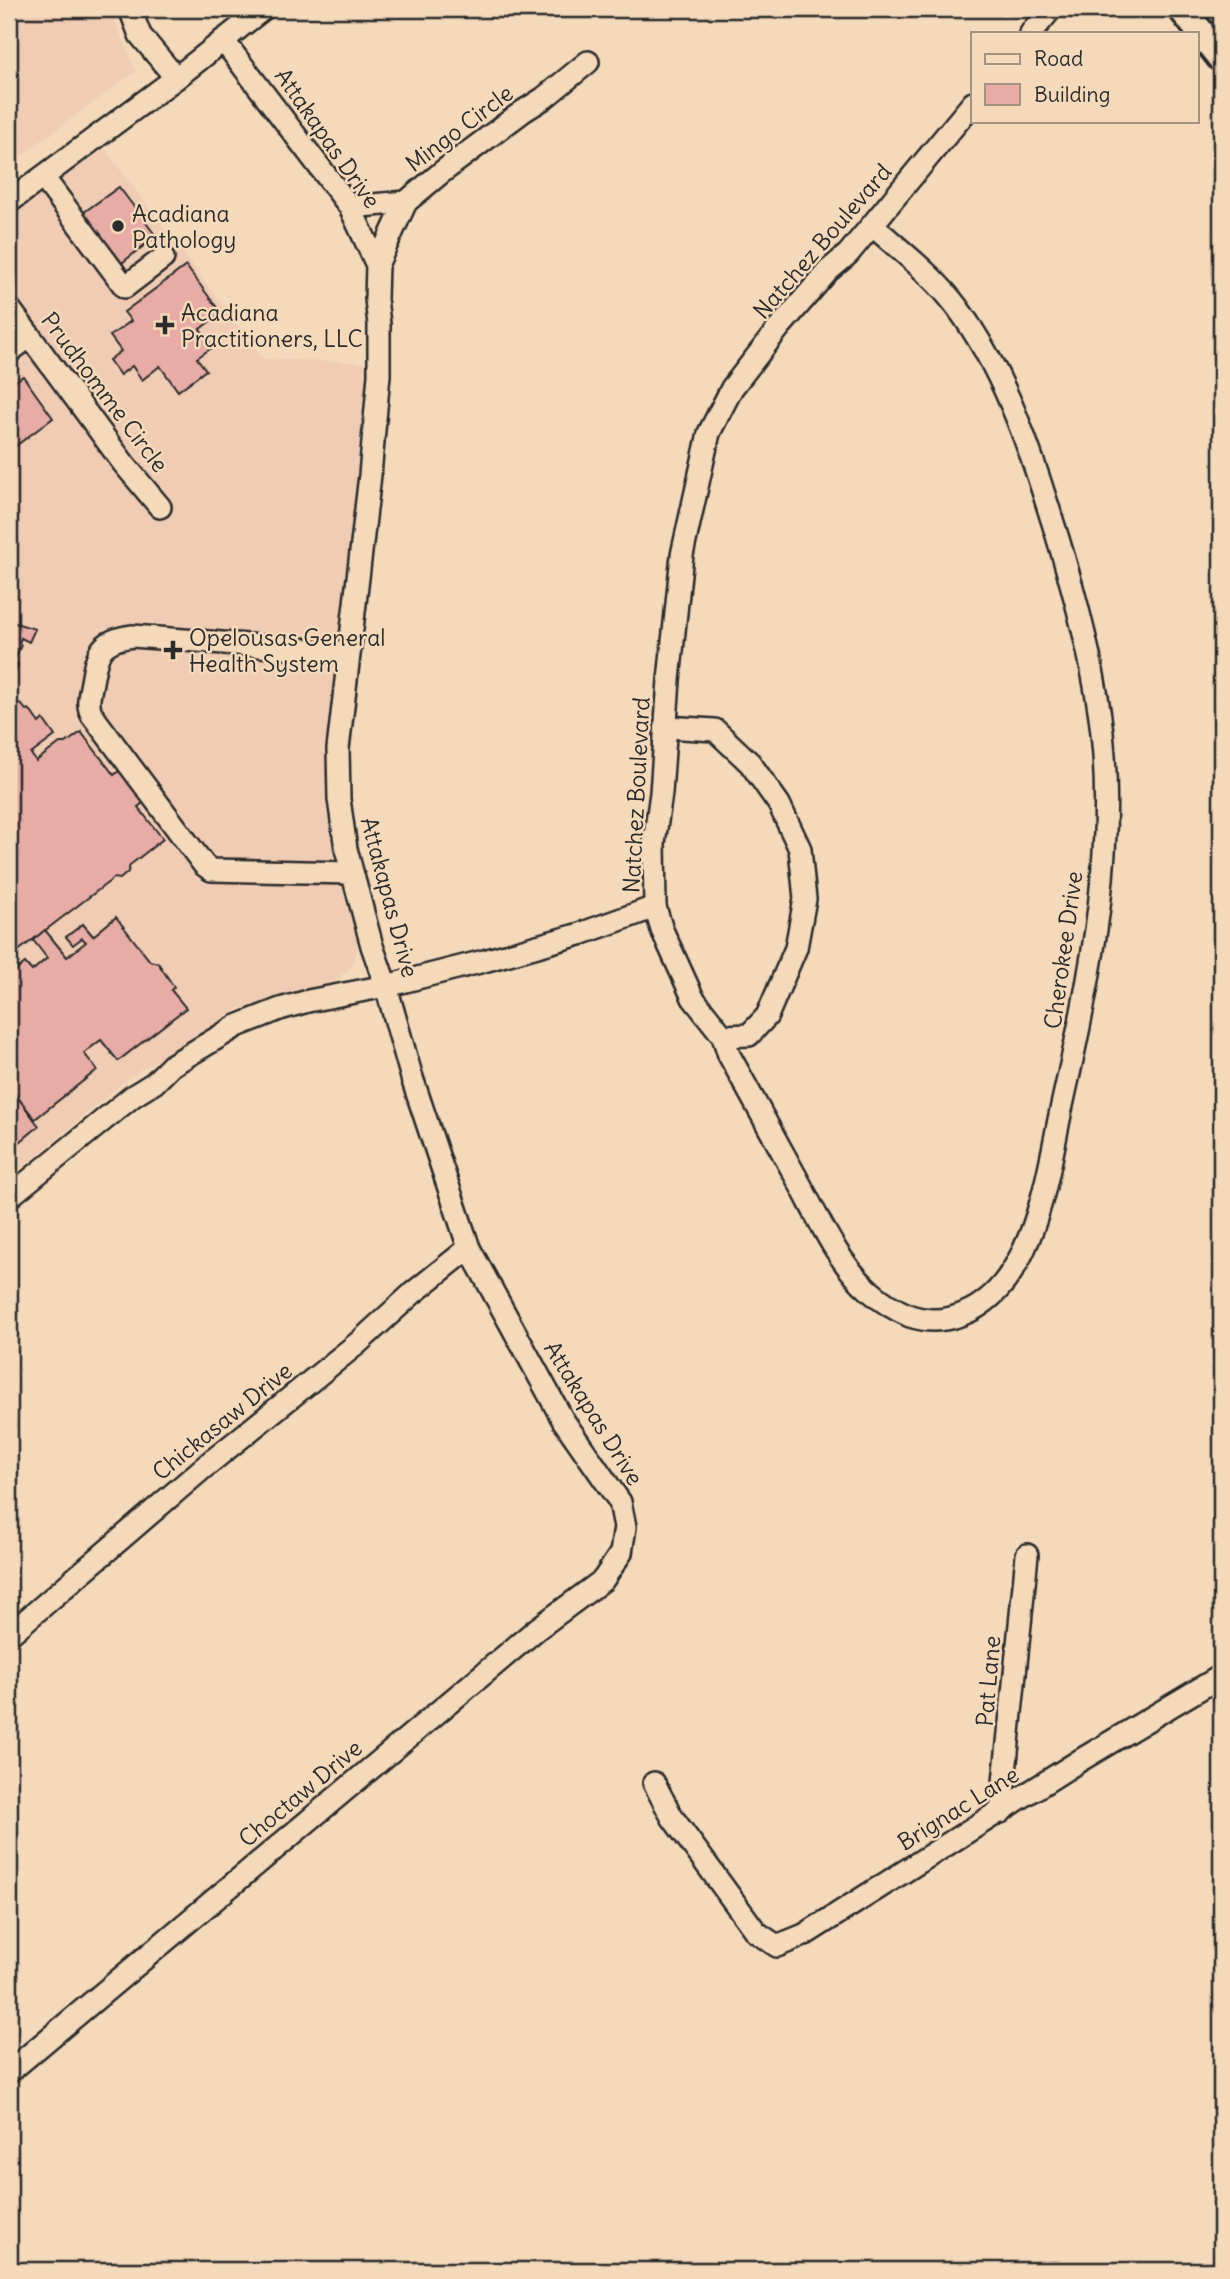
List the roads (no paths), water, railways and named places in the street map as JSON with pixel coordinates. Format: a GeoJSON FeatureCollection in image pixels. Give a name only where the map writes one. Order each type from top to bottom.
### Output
{"type":"FeatureCollection","features":[{"type":"Feature","properties":{"kind":"main road"},"geometry":{"type":"LineString","coordinates":[[1182,9],[1221,58]]}},
{"type":"Feature","properties":{"kind":"street"},"geometry":{"type":"LineString","coordinates":[[130,9],[140,35],[176,78]]}},
{"type":"Feature","properties":{"kind":"street"},"geometry":{"type":"LineString","coordinates":[[9,202],[176,78],[262,9]]}},
{"type":"Feature","properties":{"kind":"street"},"geometry":{"type":"LineString","coordinates":[[1032,32],[1051,9]]}},
{"type":"Feature","properties":{"kind":"street","name":"Attakapas Drive"},"geometry":{"type":"LineString","coordinates":[[223,40],[349,207],[377,265],[379,375],[338,749],[339,799],[346,849],[412,1078],[469,1248],[563,1420],[620,1502],[625,1527],[621,1553]]}},
{"type":"Feature","properties":{"kind":"street","name":"Mingo Circle"},"geometry":{"type":"LineString","coordinates":[[349,207],[406,202],[522,111],[544,98],[588,61]]}},
{"type":"Feature","properties":{"kind":"street","name":"Natchez Boulevard"},"geometry":{"type":"LineString","coordinates":[[10,1194],[154,1083],[172,1065],[237,1026],[308,1000],[386,986],[580,934],[655,907],[654,843],[682,555],[709,433],[733,388],[778,329],[828,271],[848,254],[971,105]]}},
{"type":"Feature","properties":{"kind":"street"},"geometry":{"type":"LineString","coordinates":[[43,177],[125,287],[163,258]]}},
{"type":"Feature","properties":{"kind":"street"},"geometry":{"type":"LineString","coordinates":[[377,265],[406,202]]}},
{"type":"Feature","properties":{"kind":"street","name":"Cherokee Drive"},"geometry":{"type":"LineString","coordinates":[[655,907],[662,930],[693,998],[723,1036],[729,1055],[825,1231],[853,1273],[869,1291],[889,1306],[911,1316],[935,1321],[960,1316],[983,1305],[1001,1288],[1027,1244],[1043,1196],[1090,976],[1104,827],[1104,751],[1098,702],[1083,628],[1064,556],[1033,460],[1006,390],[983,346],[955,305],[872,225]]}},
{"type":"Feature","properties":{"kind":"street","name":"Prudhomme Circle"},"geometry":{"type":"LineString","coordinates":[[9,308],[124,464],[160,506]]}},
{"type":"Feature","properties":{"kind":"street"},"geometry":{"type":"LineString","coordinates":[[9,352],[30,336]]}},
{"type":"Feature","properties":{"kind":"street"},"geometry":{"type":"LineString","coordinates":[[349,653],[133,636],[117,638],[96,656],[88,707],[211,870],[352,873]]}},
{"type":"Feature","properties":{"kind":"street"},"geometry":{"type":"LineString","coordinates":[[666,727],[715,730],[750,763],[772,793],[800,849],[805,899],[796,948],[767,1016],[749,1035],[723,1036]]}},
{"type":"Feature","properties":{"kind":"street","name":"Chickasaw Drive"},"geometry":{"type":"LineString","coordinates":[[9,1635],[202,1469],[358,1343],[413,1293],[469,1248]]}},
{"type":"Feature","properties":{"kind":"street","name":"Choctaw Drive"},"geometry":{"type":"LineString","coordinates":[[9,2072],[516,1647],[603,1580],[621,1553]]}},
{"type":"Feature","properties":{"kind":"street","name":"Pat Lane"},"geometry":{"type":"LineString","coordinates":[[1002,1812],[1027,1555]]}},
{"type":"Feature","properties":{"kind":"street","name":"Brignac Lane"},"geometry":{"type":"LineString","coordinates":[[654,1783],[672,1817],[757,1932],[777,1946],[804,1935],[1079,1761],[1221,1676]]}},
{"type":"Feature","properties":{"kind":"place","name":"Acadiana Pathology"},"geometry":{"type":"Point","coordinates":[118,226]}},
{"type":"Feature","properties":{"kind":"place","name":"Acadiana Practitioners, LLC"},"geometry":{"type":"Point","coordinates":[165,325]}},
{"type":"Feature","properties":{"kind":"place","name":"Opelousas General Health System"},"geometry":{"type":"Point","coordinates":[173,650]}}]}
